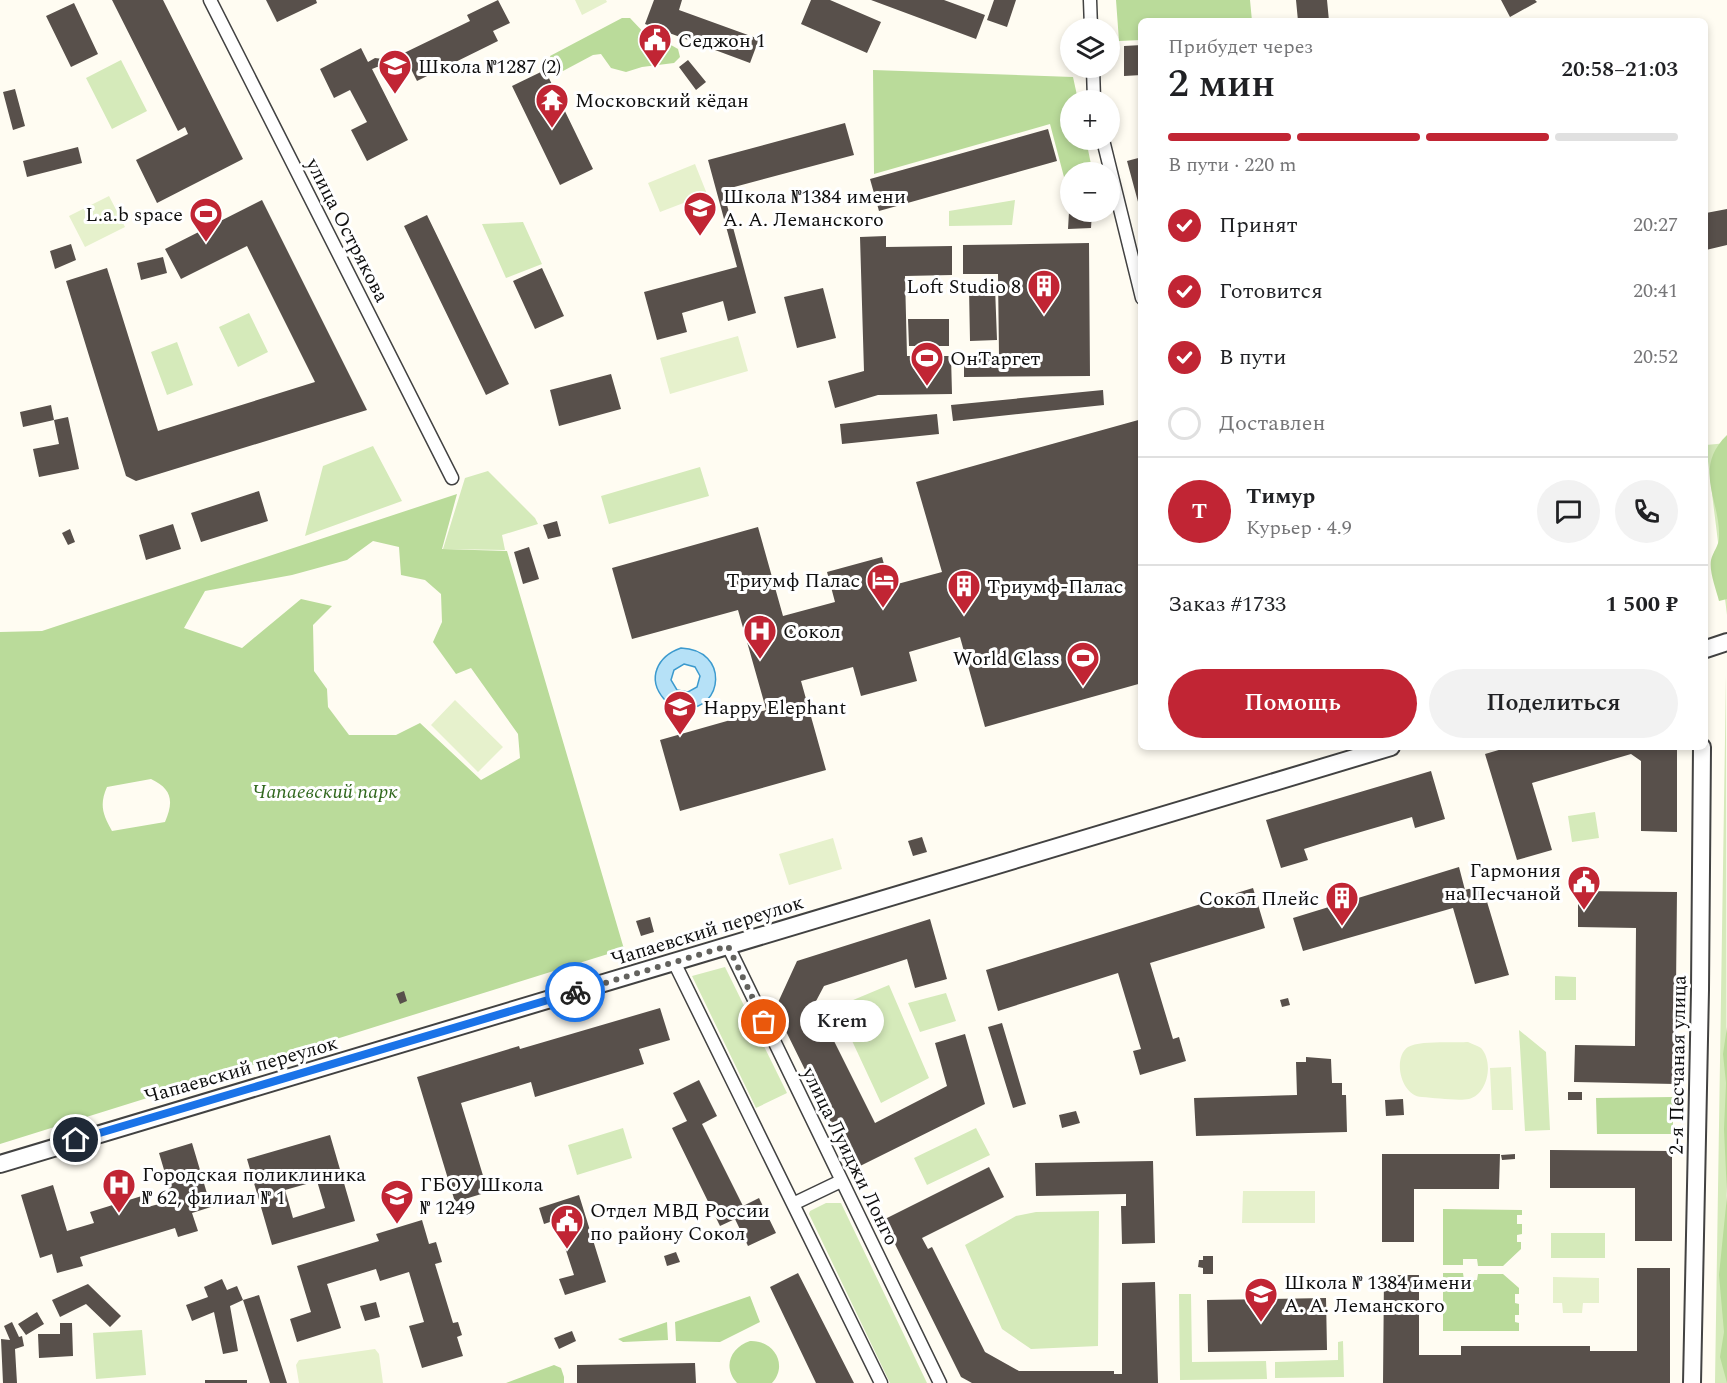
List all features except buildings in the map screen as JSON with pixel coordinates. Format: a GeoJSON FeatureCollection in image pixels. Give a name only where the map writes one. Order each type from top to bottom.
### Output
{"type":"FeatureCollection","features":[{"type":"Feature","properties":{"kind":"street","name":"улица Острякова"},"geometry":{"type":"LineString","coordinates":[[210,0],[452,478]]}},
{"type":"Feature","properties":{"kind":"street"},"geometry":{"type":"LineString","coordinates":[[1090,0],[1091,18]]}},
{"type":"Feature","properties":{"kind":"street"},"geometry":{"type":"LineString","coordinates":[[1105,150],[1138,282]]}},
{"type":"Feature","properties":{"kind":"street"},"geometry":{"type":"LineString","coordinates":[[1708,651],[1727,642]]}},
{"type":"Feature","properties":{"kind":"street","name":"Чапаевский переулок"},"geometry":{"type":"LineString","coordinates":[[0,1164],[728,946],[1367,750]]}},
{"type":"Feature","properties":{"kind":"street","name":"2-я Песчаная улица"},"geometry":{"type":"LineString","coordinates":[[1692,1383],[1702,750]]}},
{"type":"Feature","properties":{"kind":"street","name":"улица Луиджи Лонго"},"geometry":{"type":"LineString","coordinates":[[728,946],[940,1383]]}},
{"type":"Feature","properties":{"kind":"street"},"geometry":{"type":"LineString","coordinates":[[674,962],[881,1383]]}},
{"type":"Feature","properties":{"kind":"street"},"geometry":{"type":"LineString","coordinates":[[793,1203],[841,1180]]}},
{"type":"Feature","properties":{"kind":"green space"},"geometry":{"type":"Polygon","coordinates":[[[575,0],[606,0],[607,2],[582,15],[575,0]]]}},
{"type":"Feature","properties":{"kind":"green space"},"geometry":{"type":"Polygon","coordinates":[[[1116,0],[1250,0],[1252,18],[1138,18],[1138,40],[1120,41],[1120,18],[1117,18],[1116,0]]]}},
{"type":"Feature","properties":{"kind":"green space"},"geometry":{"type":"Polygon","coordinates":[[[622,18],[630,18],[647,36],[664,41],[678,49],[680,57],[674,63],[642,67],[626,72],[611,68],[601,54],[593,55],[563,71],[553,66],[550,56],[622,18]]]}},
{"type":"Feature","properties":{"kind":"green space"},"geometry":{"type":"Polygon","coordinates":[[[121,60],[147,111],[112,129],[86,78],[121,60]]]}},
{"type":"Feature","properties":{"kind":"green space"},"geometry":{"type":"Polygon","coordinates":[[[873,70],[1073,78],[1076,90],[1060,90],[1060,150],[1088,150],[1091,162],[1060,162],[1050,124],[874,174],[873,70]]]}},
{"type":"Feature","properties":{"kind":"green space"},"geometry":{"type":"Polygon","coordinates":[[[695,164],[707,194],[660,212],[648,183],[695,164]]]}},
{"type":"Feature","properties":{"kind":"green space"},"geometry":{"type":"Polygon","coordinates":[[[109,196],[125,227],[85,247],[69,216],[109,196]]]}},
{"type":"Feature","properties":{"kind":"green space"},"geometry":{"type":"Polygon","coordinates":[[[1015,200],[1012,225],[949,226],[949,211],[1015,200]]]}},
{"type":"Feature","properties":{"kind":"green space"},"geometry":{"type":"Polygon","coordinates":[[[523,222],[542,264],[506,278],[482,224],[523,222]]]}},
{"type":"Feature","properties":{"kind":"green space"},"geometry":{"type":"Polygon","coordinates":[[[249,313],[268,352],[238,367],[219,327],[249,313]]]}},
{"type":"Feature","properties":{"kind":"green space"},"geometry":{"type":"Polygon","coordinates":[[[738,336],[748,371],[670,394],[660,358],[738,336]]]}},
{"type":"Feature","properties":{"kind":"green space"},"geometry":{"type":"Polygon","coordinates":[[[177,342],[193,385],[167,395],[151,352],[177,342]]]}},
{"type":"Feature","properties":{"kind":"green space"},"geometry":{"type":"Polygon","coordinates":[[[1727,435],[1727,599],[1719,601],[1711,570],[1711,560],[1719,538],[1710,473],[1711,460],[1727,435]]]}},
{"type":"Feature","properties":{"kind":"green space"},"geometry":{"type":"Polygon","coordinates":[[[1727,443],[1727,615],[1708,461],[1708,445],[1727,443]]]}},
{"type":"Feature","properties":{"kind":"green space"},"geometry":{"type":"Polygon","coordinates":[[[373,446],[402,501],[305,536],[323,466],[373,446]]]}},
{"type":"Feature","properties":{"kind":"green space"},"geometry":{"type":"Polygon","coordinates":[[[700,467],[709,496],[609,524],[601,496],[700,467]]]}},
{"type":"Feature","properties":{"kind":"green space"},"geometry":{"type":"Polygon","coordinates":[[[488,471],[535,518],[538,524],[502,535],[505,550],[443,549],[465,478],[488,471]]]}},
{"type":"Feature","properties":{"kind":"green space","name":"Чапаевский парк"},"geometry":{"type":"Polygon","coordinates":[[[457,494],[442,549],[507,551],[624,949],[0,1144],[0,632],[42,631],[457,494]],[[373,541],[347,560],[292,575],[205,591],[184,628],[242,648],[301,599],[332,606],[313,625],[314,671],[327,689],[328,707],[349,735],[396,735],[420,723],[481,780],[520,758],[518,734],[471,668],[456,674],[433,642],[442,622],[441,594],[425,580],[401,575],[399,547],[373,541]],[[151,779],[107,787],[103,799],[103,810],[112,831],[165,822],[170,808],[169,796],[163,787],[151,779]]]}},
{"type":"Feature","properties":{"kind":"green space"},"geometry":{"type":"Polygon","coordinates":[[[1726,675],[1727,1383],[1715,1383],[1726,675]]]}},
{"type":"Feature","properties":{"kind":"green space"},"geometry":{"type":"Polygon","coordinates":[[[455,700],[503,747],[478,772],[431,725],[455,700]]]}},
{"type":"Feature","properties":{"kind":"green space"},"geometry":{"type":"Polygon","coordinates":[[[1595,812],[1599,838],[1572,842],[1568,816],[1595,812]]]}},
{"type":"Feature","properties":{"kind":"green space"},"geometry":{"type":"Polygon","coordinates":[[[833,838],[842,869],[789,885],[779,854],[833,838]]]}},
{"type":"Feature","properties":{"kind":"green space"},"geometry":{"type":"Polygon","coordinates":[[[725,967],[787,1093],[756,1108],[692,976],[725,967]]]}},
{"type":"Feature","properties":{"kind":"green space"},"geometry":{"type":"Polygon","coordinates":[[[1555,976],[1576,977],[1576,1000],[1555,1000],[1555,976]]]}},
{"type":"Feature","properties":{"kind":"green space"},"geometry":{"type":"Polygon","coordinates":[[[889,985],[929,1078],[881,1103],[840,1015],[846,1003],[889,985]]]}},
{"type":"Feature","properties":{"kind":"green space"},"geometry":{"type":"Polygon","coordinates":[[[946,993],[956,1021],[920,1032],[908,1003],[946,993]]]}},
{"type":"Feature","properties":{"kind":"green space"},"geometry":{"type":"Polygon","coordinates":[[[1727,1027],[1727,1195],[1724,1129],[1726,1083],[1723,1054],[1727,1027]]]}},
{"type":"Feature","properties":{"kind":"green space"},"geometry":{"type":"Polygon","coordinates":[[[1519,1030],[1546,1052],[1550,1130],[1525,1131],[1519,1030]]]}},
{"type":"Feature","properties":{"kind":"green space"},"geometry":{"type":"Polygon","coordinates":[[[1468,1042],[1481,1048],[1487,1061],[1485,1084],[1476,1096],[1464,1100],[1422,1097],[1415,1095],[1404,1084],[1400,1059],[1408,1047],[1428,1043],[1468,1042]]]}},
{"type":"Feature","properties":{"kind":"green space"},"geometry":{"type":"Polygon","coordinates":[[[1511,1067],[1513,1110],[1492,1110],[1490,1068],[1511,1067]]]}},
{"type":"Feature","properties":{"kind":"green space"},"geometry":{"type":"Polygon","coordinates":[[[1673,1097],[1673,1134],[1597,1134],[1596,1098],[1673,1097]]]}},
{"type":"Feature","properties":{"kind":"green space"},"geometry":{"type":"Polygon","coordinates":[[[623,1128],[632,1158],[577,1175],[568,1145],[623,1128]]]}},
{"type":"Feature","properties":{"kind":"green space"},"geometry":{"type":"Polygon","coordinates":[[[976,1128],[990,1155],[927,1185],[914,1158],[976,1128]]]}},
{"type":"Feature","properties":{"kind":"green space"},"geometry":{"type":"Polygon","coordinates":[[[1243,1191],[1315,1191],[1315,1223],[1242,1223],[1243,1191]]]}},
{"type":"Feature","properties":{"kind":"green space"},"geometry":{"type":"Polygon","coordinates":[[[1727,1196],[1727,1383],[1720,1357],[1724,1332],[1719,1275],[1727,1196]]]}},
{"type":"Feature","properties":{"kind":"green space"},"geometry":{"type":"Polygon","coordinates":[[[826,1203],[841,1203],[927,1383],[890,1383],[809,1214],[810,1211],[826,1203]]]}},
{"type":"Feature","properties":{"kind":"green space"},"geometry":{"type":"Polygon","coordinates":[[[1443,1209],[1522,1210],[1522,1215],[1517,1215],[1517,1224],[1522,1224],[1522,1234],[1517,1235],[1517,1242],[1521,1242],[1521,1249],[1503,1266],[1478,1266],[1477,1259],[1463,1259],[1463,1265],[1443,1265],[1443,1209]]]}},
{"type":"Feature","properties":{"kind":"green space"},"geometry":{"type":"Polygon","coordinates":[[[1099,1211],[1098,1346],[1031,1349],[1002,1329],[965,1245],[1016,1216],[1036,1212],[1099,1211]]]}},
{"type":"Feature","properties":{"kind":"green space"},"geometry":{"type":"Polygon","coordinates":[[[1551,1233],[1605,1233],[1605,1258],[1551,1258],[1551,1233]]]}},
{"type":"Feature","properties":{"kind":"green space"},"geometry":{"type":"Polygon","coordinates":[[[1443,1273],[1463,1273],[1464,1280],[1477,1280],[1478,1274],[1503,1274],[1519,1288],[1519,1294],[1515,1294],[1515,1303],[1519,1304],[1519,1315],[1515,1315],[1515,1322],[1519,1323],[1519,1331],[1443,1331],[1443,1273]]]}},
{"type":"Feature","properties":{"kind":"green space"},"geometry":{"type":"Polygon","coordinates":[[[1553,1277],[1599,1278],[1599,1303],[1583,1303],[1582,1313],[1563,1313],[1562,1303],[1553,1303],[1553,1277]]]}},
{"type":"Feature","properties":{"kind":"green space"},"geometry":{"type":"Polygon","coordinates":[[[1179,1294],[1191,1294],[1192,1362],[1266,1361],[1267,1379],[1180,1380],[1179,1294]]]}},
{"type":"Feature","properties":{"kind":"green space"},"geometry":{"type":"Polygon","coordinates":[[[750,1296],[760,1322],[720,1342],[676,1341],[675,1322],[750,1296]]]}},
{"type":"Feature","properties":{"kind":"green space"},"geometry":{"type":"Polygon","coordinates":[[[667,1322],[668,1340],[623,1342],[618,1339],[667,1322]]]}},
{"type":"Feature","properties":{"kind":"green space"},"geometry":{"type":"Polygon","coordinates":[[[142,1330],[146,1375],[96,1379],[93,1333],[142,1330]]]}},
{"type":"Feature","properties":{"kind":"green space"},"geometry":{"type":"Polygon","coordinates":[[[750,1341],[766,1344],[776,1354],[779,1368],[772,1383],[737,1383],[732,1377],[731,1358],[738,1348],[750,1341]]]}},
{"type":"Feature","properties":{"kind":"green space"},"geometry":{"type":"Polygon","coordinates":[[[1343,1341],[1344,1377],[1275,1378],[1275,1362],[1338,1360],[1338,1342],[1343,1341]]]}},
{"type":"Feature","properties":{"kind":"green space"},"geometry":{"type":"Polygon","coordinates":[[[375,1349],[379,1354],[383,1383],[299,1383],[296,1365],[299,1360],[375,1349]]]}},
{"type":"Feature","properties":{"kind":"green space"},"geometry":{"type":"Polygon","coordinates":[[[554,1365],[561,1368],[564,1383],[506,1383],[554,1365]]]}},
{"type":"Feature","properties":{"kind":"water"},"geometry":{"type":"Polygon","coordinates":[[[681,648],[697,651],[708,658],[714,668],[716,680],[713,690],[707,700],[698,706],[685,708],[674,705],[664,699],[659,691],[655,676],[657,669],[666,656],[681,648]],[[684,664],[674,670],[671,680],[677,690],[688,692],[697,687],[700,676],[695,667],[684,664]]]}},
{"type":"Feature","properties":{"kind":"way so far"},"geometry":{"type":"LineString","coordinates":[[575,992],[728,946],[764,1022]]}},
{"type":"Feature","properties":{"kind":"place","name":"Седжон 1"},"geometry":{"type":"Point","coordinates":[655,69]}},
{"type":"Feature","properties":{"kind":"place","name":"Школа №1287 (2)"},"geometry":{"type":"Point","coordinates":[395,95]}},
{"type":"Feature","properties":{"kind":"place","name":"Московский кёдан"},"geometry":{"type":"Point","coordinates":[552,129]}},
{"type":"Feature","properties":{"kind":"place","name":"Школа №1384 имени А. А. Леманского"},"geometry":{"type":"Point","coordinates":[700,237]}},
{"type":"Feature","properties":{"kind":"place","name":"L.a.b space"},"geometry":{"type":"Point","coordinates":[206,243]}},
{"type":"Feature","properties":{"kind":"place","name":"Loft Studio 8"},"geometry":{"type":"Point","coordinates":[1044,315]}},
{"type":"Feature","properties":{"kind":"place","name":"ОнТаргет"},"geometry":{"type":"Point","coordinates":[927,387]}},
{"type":"Feature","properties":{"kind":"place","name":"Триумф Палас"},"geometry":{"type":"Point","coordinates":[883,609]}},
{"type":"Feature","properties":{"kind":"place","name":"Триумф-Палас"},"geometry":{"type":"Point","coordinates":[964,615]}},
{"type":"Feature","properties":{"kind":"place","name":"Сокол"},"geometry":{"type":"Point","coordinates":[760,660]}},
{"type":"Feature","properties":{"kind":"place","name":"World Class"},"geometry":{"type":"Point","coordinates":[1083,687]}},
{"type":"Feature","properties":{"kind":"place","name":"Happy Elephant"},"geometry":{"type":"Point","coordinates":[680,736]}},
{"type":"Feature","properties":{"kind":"place","name":"Гармония на Песчаной"},"geometry":{"type":"Point","coordinates":[1584,911]}},
{"type":"Feature","properties":{"kind":"place","name":"Сокол Плейс"},"geometry":{"type":"Point","coordinates":[1342,927]}},
{"type":"Feature","properties":{"kind":"place","name":"Krem"},"geometry":{"type":"Point","coordinates":[764,1022]}},
{"type":"Feature","properties":{"kind":"place","name":"Городская поликлиника № 62, филиал № 1"},"geometry":{"type":"Point","coordinates":[119,1214]}},
{"type":"Feature","properties":{"kind":"place","name":"ГБОУ Школа № 1249"},"geometry":{"type":"Point","coordinates":[397,1225]}},
{"type":"Feature","properties":{"kind":"place","name":"Отдел МВД России по району Сокол"},"geometry":{"type":"Point","coordinates":[567,1250]}},
{"type":"Feature","properties":{"kind":"place","name":"Школа № 1384 имени А. А. Леманского"},"geometry":{"type":"Point","coordinates":[1261,1323]}},
{"type":"Feature","properties":{"kind":"route"},"geometry":{"type":"LineString","coordinates":[[76,1140],[575,992]]}}]}
